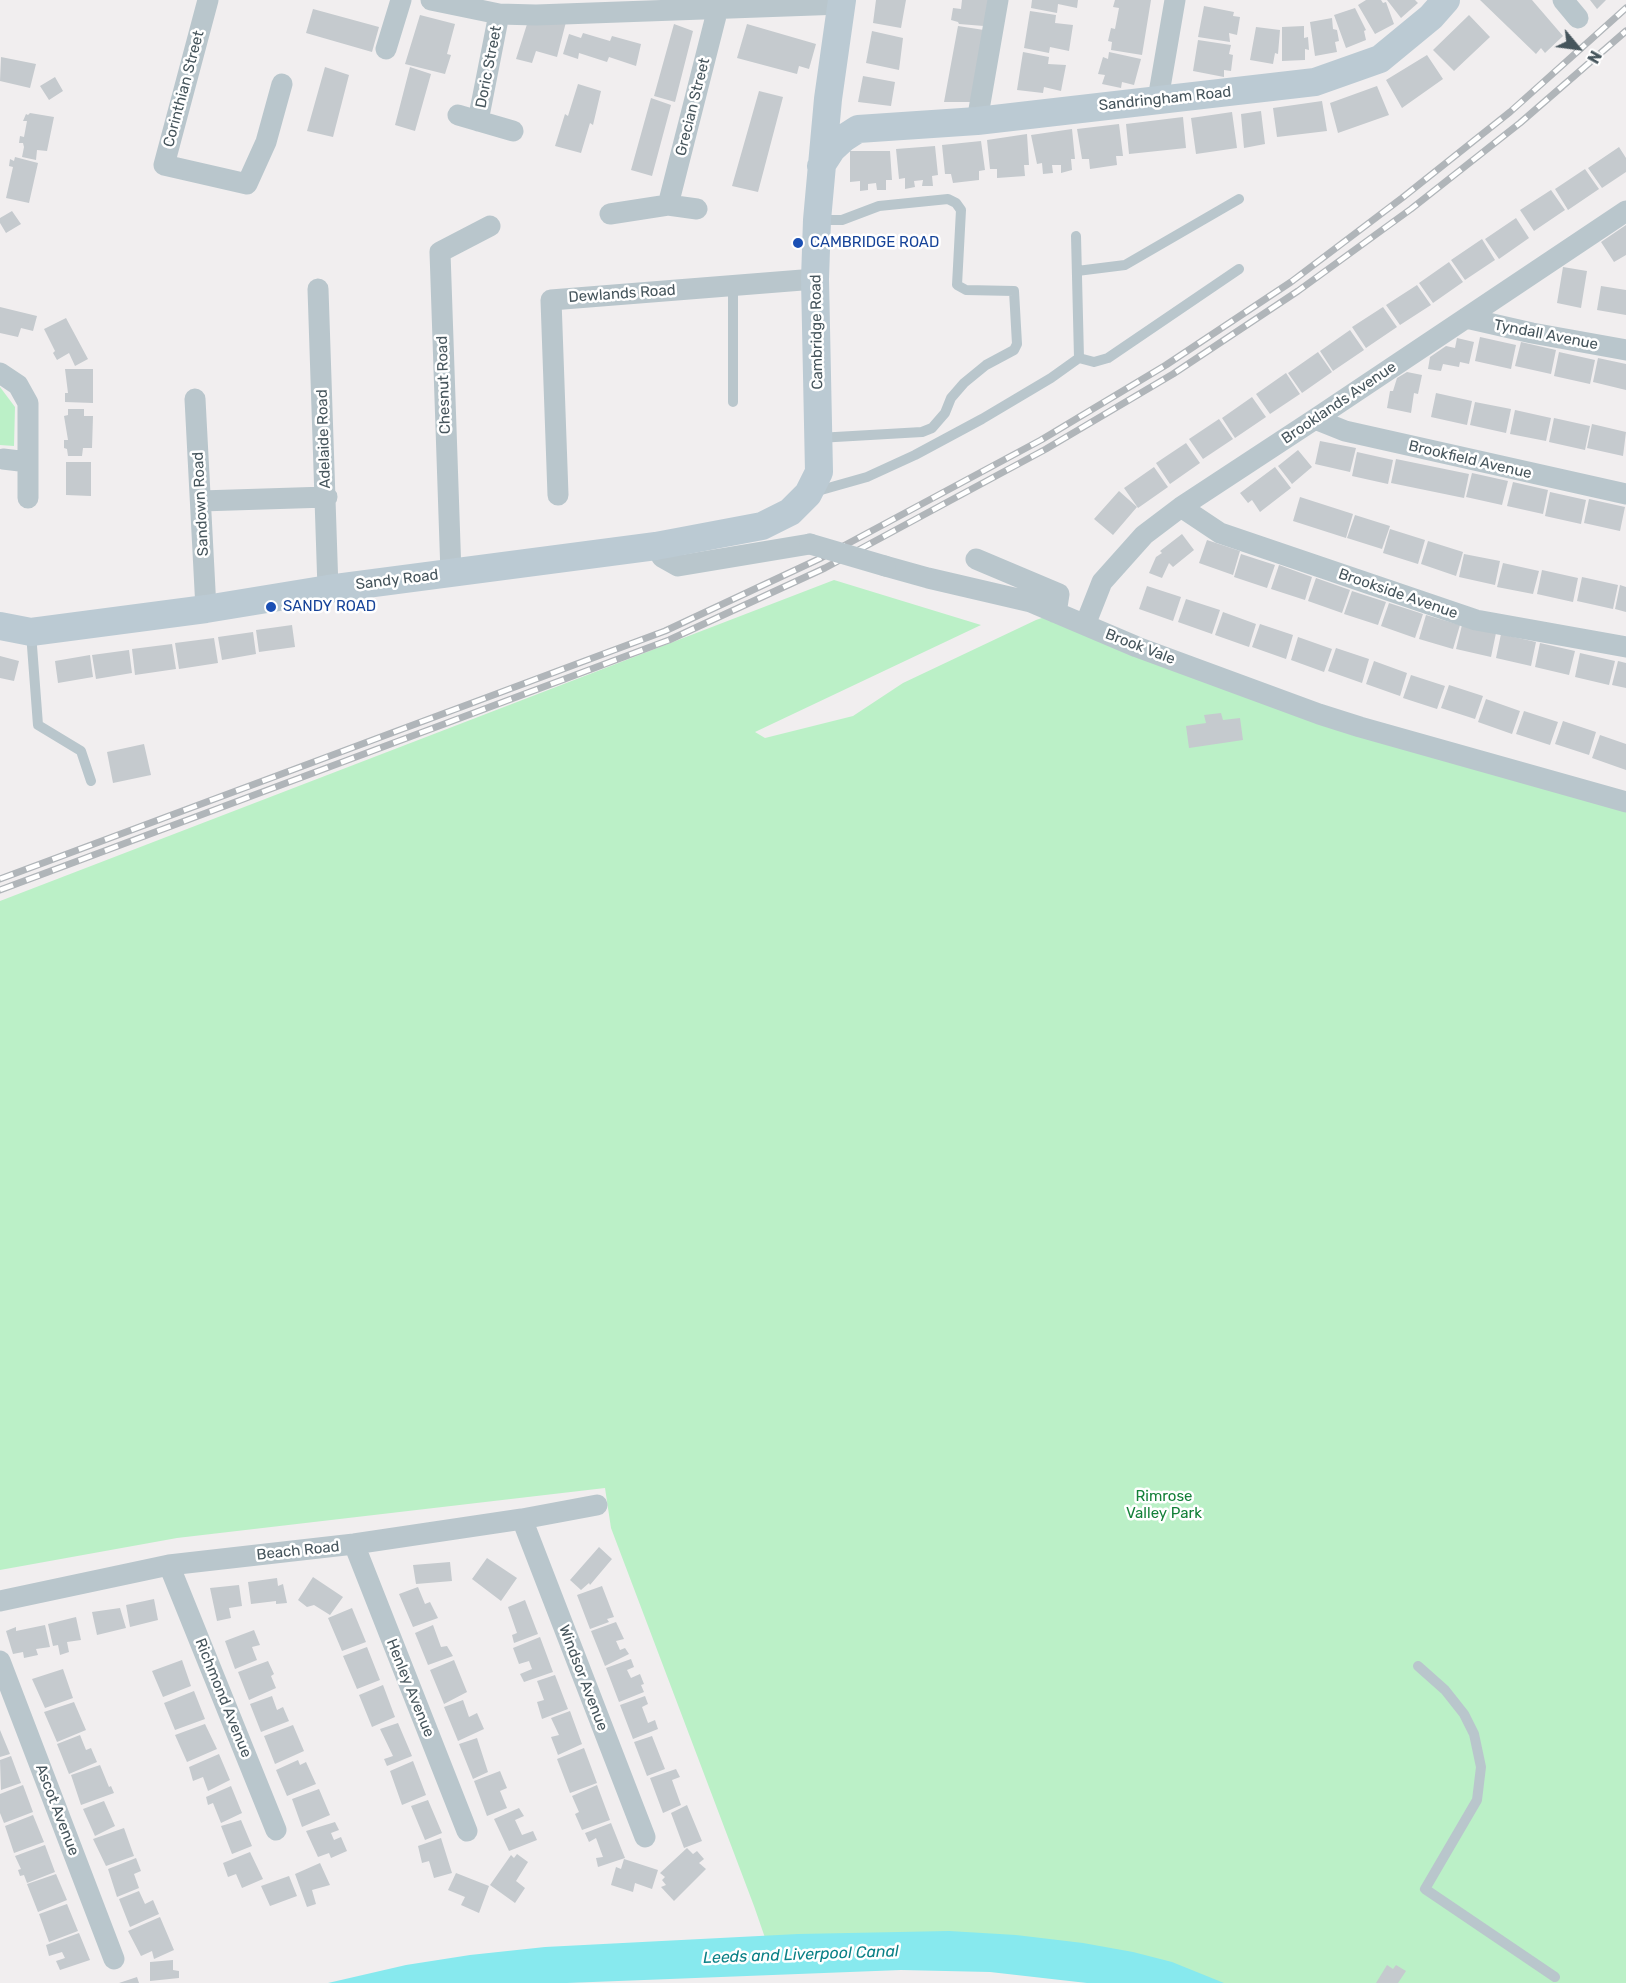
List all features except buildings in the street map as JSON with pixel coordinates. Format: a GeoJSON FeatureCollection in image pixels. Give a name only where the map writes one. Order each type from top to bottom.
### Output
{"type":"FeatureCollection","features":[{"type":"Feature","properties":{"kind":"main road","name":"Sandringham Road"},"geometry":{"type":"LineString","coordinates":[[858,129],[978,121],[1315,82],[1380,59],[1431,17],[1446,0]]}},
{"type":"Feature","properties":{"kind":"main road","name":"Cambridge Road"},"geometry":{"type":"LineString","coordinates":[[799,503],[819,472],[815,279],[817,220],[828,99],[842,2]]}},
{"type":"Feature","properties":{"kind":"main road"},"geometry":{"type":"LineString","coordinates":[[821,166],[832,149],[858,129],[837,116],[828,99]]}},
{"type":"Feature","properties":{"kind":"main road","name":"Sandy Road"},"geometry":{"type":"LineString","coordinates":[[0,626],[31,632],[206,609],[328,589],[656,546],[762,526],[799,503]]}},
{"type":"Feature","properties":{"kind":"street","name":"Corinthian Street"},"geometry":{"type":"LineString","coordinates":[[208,0],[164,165],[247,184],[266,142],[282,84]]}},
{"type":"Feature","properties":{"kind":"street"},"geometry":{"type":"LineString","coordinates":[[386,49],[401,0]]}},
{"type":"Feature","properties":{"kind":"street"},"geometry":{"type":"LineString","coordinates":[[431,0],[499,14],[537,7],[683,5],[718,8],[842,2]]}},
{"type":"Feature","properties":{"kind":"street"},"geometry":{"type":"LineString","coordinates":[[978,121],[998,0]]}},
{"type":"Feature","properties":{"kind":"street"},"geometry":{"type":"LineString","coordinates":[[1158,99],[1175,0]]}},
{"type":"Feature","properties":{"kind":"street"},"geometry":{"type":"LineString","coordinates":[[1563,0],[1578,18]]}},
{"type":"Feature","properties":{"kind":"street","name":"Grecian Street"},"geometry":{"type":"LineString","coordinates":[[668,205],[718,8]]}},
{"type":"Feature","properties":{"kind":"street","name":"Doric Street"},"geometry":{"type":"LineString","coordinates":[[499,14],[468,118],[513,131]]}},
{"type":"Feature","properties":{"kind":"street"},"geometry":{"type":"LineString","coordinates":[[610,214],[668,205],[697,208]]}},
{"type":"Feature","properties":{"kind":"street","name":"Brooklands Avenue"},"geometry":{"type":"LineString","coordinates":[[1085,625],[1102,582],[1144,535],[1181,507],[1626,211]]}},
{"type":"Feature","properties":{"kind":"street","name":"Chesnut Road"},"geometry":{"type":"LineString","coordinates":[[451,574],[440,252],[490,226]]}},
{"type":"Feature","properties":{"kind":"street","name":"Dewlands Road"},"geometry":{"type":"LineString","coordinates":[[558,495],[551,300],[815,279]]}},
{"type":"Feature","properties":{"kind":"street","name":"Adelaide Road"},"geometry":{"type":"LineString","coordinates":[[318,289],[327,496],[328,589]]}},
{"type":"Feature","properties":{"kind":"street","name":"Tyndall Avenue"},"geometry":{"type":"LineString","coordinates":[[1466,318],[1626,350]]}},
{"type":"Feature","properties":{"kind":"street"},"geometry":{"type":"LineString","coordinates":[[0,373],[18,386],[28,403],[28,498]]}},
{"type":"Feature","properties":{"kind":"street","name":"Sandown Road"},"geometry":{"type":"LineString","coordinates":[[195,399],[206,609]]}},
{"type":"Feature","properties":{"kind":"street","name":"Brookfield Avenue"},"geometry":{"type":"LineString","coordinates":[[1315,419],[1345,431],[1626,494]]}},
{"type":"Feature","properties":{"kind":"street"},"geometry":{"type":"LineString","coordinates":[[3,459],[28,462]]}},
{"type":"Feature","properties":{"kind":"street"},"geometry":{"type":"LineString","coordinates":[[201,501],[327,496]]}},
{"type":"Feature","properties":{"kind":"street","name":"Brookside Avenue"},"geometry":{"type":"LineString","coordinates":[[1181,507],[1220,533],[1476,620],[1626,647]]}},
{"type":"Feature","properties":{"kind":"street","name":"Brook Vale"},"geometry":{"type":"LineString","coordinates":[[656,546],[662,557],[678,566],[810,544],[928,578],[1031,602],[1137,647],[1360,727],[1626,802]]}},
{"type":"Feature","properties":{"kind":"street"},"geometry":{"type":"LineString","coordinates":[[976,559],[1059,594],[1056,613]]}},
{"type":"Feature","properties":{"kind":"street","name":"Beach Road"},"geometry":{"type":"LineString","coordinates":[[0,1601],[169,1565],[354,1544],[522,1519],[597,1505]]}},
{"type":"Feature","properties":{"kind":"street","name":"Windsor Avenue"},"geometry":{"type":"LineString","coordinates":[[522,1519],[645,1837]]}},
{"type":"Feature","properties":{"kind":"street","name":"Henley Avenue"},"geometry":{"type":"LineString","coordinates":[[354,1544],[467,1831]]}},
{"type":"Feature","properties":{"kind":"street","name":"Richmond Avenue"},"geometry":{"type":"LineString","coordinates":[[169,1565],[276,1830]]}},
{"type":"Feature","properties":{"kind":"street","name":"Ascot Avenue"},"geometry":{"type":"LineString","coordinates":[[0,1661],[114,1959]]}},
{"type":"Feature","properties":{"kind":"lane"},"geometry":{"type":"LineString","coordinates":[[817,220],[842,220],[879,206],[948,199],[956,203],[961,210],[957,285],[966,290],[1014,291],[1017,344],[1014,350],[1002,354],[964,383],[951,398],[945,413],[932,428],[922,432],[818,438]]}},
{"type":"Feature","properties":{"kind":"lane"},"geometry":{"type":"LineString","coordinates":[[1077,271],[1125,265],[1239,199]]}},
{"type":"Feature","properties":{"kind":"lane"},"geometry":{"type":"LineString","coordinates":[[1076,236],[1079,358]]}},
{"type":"Feature","properties":{"kind":"lane"},"geometry":{"type":"LineString","coordinates":[[799,503],[867,477],[915,455],[982,419],[1079,358],[1094,362],[1108,358],[1239,269]]}},
{"type":"Feature","properties":{"kind":"lane"},"geometry":{"type":"LineString","coordinates":[[734,286],[734,402]]}},
{"type":"Feature","properties":{"kind":"lane"},"geometry":{"type":"LineString","coordinates":[[31,632],[38,725],[81,751],[91,781]]}},
{"type":"Feature","properties":{"kind":"lane"},"geometry":{"type":"LineString","coordinates":[[1418,1666],[1445,1690],[1464,1714],[1474,1734],[1481,1767],[1477,1800],[1425,1889],[1556,1977]]}},
{"type":"Feature","properties":{"kind":"green space"},"geometry":{"type":"Polygon","coordinates":[[[0,387],[15,407],[14,446],[0,445],[0,387]]]}},
{"type":"Feature","properties":{"kind":"green space","name":"Rimrose Valley Park"},"geometry":{"type":"Polygon","coordinates":[[[834,580],[981,625],[755,732],[765,738],[853,716],[903,683],[1036,620],[1056,613],[1137,647],[1626,802],[1626,1983],[1169,1983],[771,1955],[611,1528],[605,1488],[177,1538],[0,1570],[0,901],[834,580]]]}},
{"type":"Feature","properties":{"kind":"water","name":"Leeds and Liverpool Canal"},"geometry":{"type":"Polygon","coordinates":[[[949,1931],[1016,1935],[1133,1952],[1172,1962],[1224,1983],[1087,1983],[990,1972],[901,1970],[567,1983],[328,1983],[406,1965],[545,1947],[798,1934],[949,1931]]]}},
{"type":"Feature","properties":{"kind":"railway"},"geometry":{"type":"LineString","coordinates":[[0,879],[665,631],[821,558],[1041,440],[1166,365],[1291,282],[1510,112],[1626,8]]}},
{"type":"Feature","properties":{"kind":"railway"},"geometry":{"type":"LineString","coordinates":[[0,890],[669,640],[825,568],[1046,449],[1173,374],[1298,291],[1411,209],[1520,123],[1626,31]]}},
{"type":"Feature","properties":{"kind":"place","name":"CAMBRIDGE ROAD"},"geometry":{"type":"Point","coordinates":[798,243]}},
{"type":"Feature","properties":{"kind":"place","name":"SANDY ROAD"},"geometry":{"type":"Point","coordinates":[271,607]}}]}
